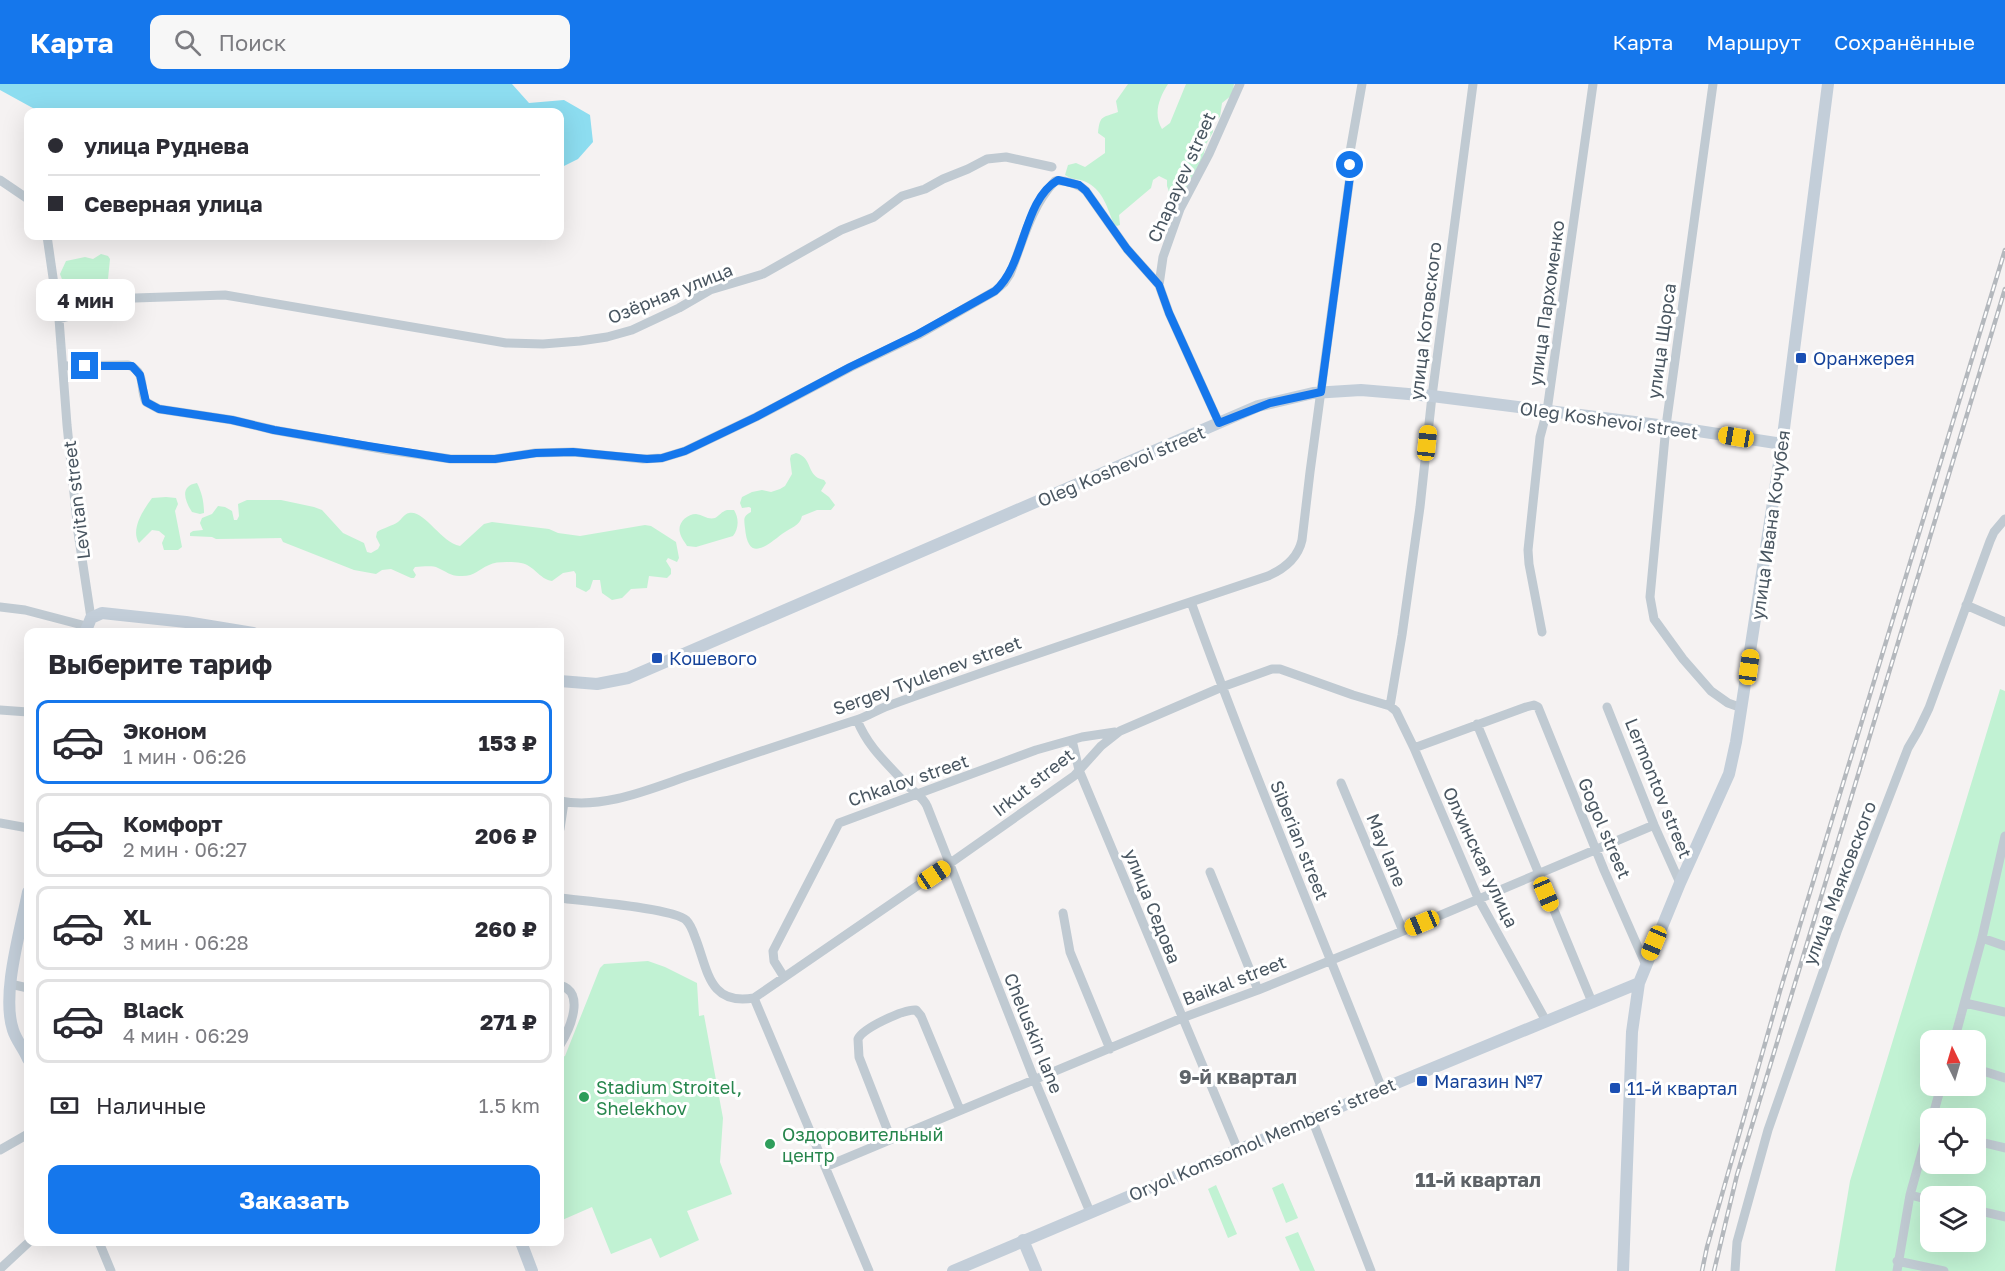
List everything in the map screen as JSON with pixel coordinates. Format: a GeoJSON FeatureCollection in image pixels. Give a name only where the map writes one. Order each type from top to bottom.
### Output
{"type":"FeatureCollection","features":[{"type":"Feature","properties":{"kind":"street","name":"Chapayev street"},"geometry":{"type":"LineString","coordinates":[[1159,285],[1163,257],[1180,209],[1209,154],[1240,84]]}},
{"type":"Feature","properties":{"kind":"street"},"geometry":{"type":"LineString","coordinates":[[1321,392],[1350,176],[1350,152],[1362,84]]}},
{"type":"Feature","properties":{"kind":"street","name":"улица Котовского"},"geometry":{"type":"LineString","coordinates":[[1390,706],[1420,507],[1432,396],[1473,84]]}},
{"type":"Feature","properties":{"kind":"street","name":"улица Пархоменко"},"geometry":{"type":"LineString","coordinates":[[1542,632],[1528,564],[1528,550],[1540,437],[1547,411],[1593,84]]}},
{"type":"Feature","properties":{"kind":"street","name":"улица Щорса"},"geometry":{"type":"LineString","coordinates":[[1713,84],[1666,426],[1656,549],[1650,588],[1652,612],[1659,627],[1683,659],[1711,691],[1728,703],[1742,708]]}},
{"type":"Feature","properties":{"kind":"street","name":"улица Ивана Кочубея"},"geometry":{"type":"LineString","coordinates":[[1623,1271],[1632,1032],[1638,983],[1729,774],[1742,708],[1782,444],[1828,84]]}},
{"type":"Feature","properties":{"kind":"street","name":"Озёрная улица"},"geometry":{"type":"LineString","coordinates":[[59,319],[135,298],[225,295],[506,343],[543,344],[608,337],[647,324],[710,290],[763,274],[841,230],[874,217],[902,196],[925,189],[987,159],[1006,157],[1052,167]]}},
{"type":"Feature","properties":{"kind":"street"},"geometry":{"type":"LineString","coordinates":[[0,180],[24,196]]}},
{"type":"Feature","properties":{"kind":"street","name":"Chapayev street"},"geometry":{"type":"LineString","coordinates":[[63,366],[132,366],[140,375],[146,402],[159,409],[200,414],[274,430],[408,453],[450,459],[495,459],[536,453],[573,452],[647,459],[662,458],[685,451],[756,417],[918,334],[995,291],[1010,274],[1038,204],[1058,180],[1079,185],[1086,191],[1127,249],[1159,285],[1169,313],[1219,423]]}},
{"type":"Feature","properties":{"kind":"street","name":"Levitan street"},"geometry":{"type":"LineString","coordinates":[[48,240],[59,319],[87,625]]}},
{"type":"Feature","properties":{"kind":"street","name":"Oleg Koshevoi street"},"geometry":{"type":"LineString","coordinates":[[564,681],[597,684],[628,678],[1219,423],[1270,403],[1321,392],[1361,390],[1432,396],[1666,426],[1782,444]]}},
{"type":"Feature","properties":{"kind":"street","name":"Sergey Tyulenev street"},"geometry":{"type":"LineString","coordinates":[[564,802],[591,803],[611,800],[857,720],[884,707],[1278,572],[1297,553],[1302,540],[1321,392]]}},
{"type":"Feature","properties":{"kind":"street","name":"улица Маяковского"},"geometry":{"type":"LineString","coordinates":[[1735,1271],[1737,1242],[1768,1130],[1860,868],[1908,748],[1929,708],[1994,532],[2005,519]]}},
{"type":"Feature","properties":{"kind":"street","name":"Siberian street"},"geometry":{"type":"LineString","coordinates":[[1191,602],[1222,687],[1382,1089]]}},
{"type":"Feature","properties":{"kind":"street"},"geometry":{"type":"LineString","coordinates":[[1966,605],[2005,622]]}},
{"type":"Feature","properties":{"kind":"street"},"geometry":{"type":"LineString","coordinates":[[0,607],[25,610],[87,625],[99,614],[111,614],[223,628]]}},
{"type":"Feature","properties":{"kind":"street","name":"Irkut street"},"geometry":{"type":"LineString","coordinates":[[753,998],[1074,776],[1101,746],[1120,731],[1222,687],[1272,669],[1280,669],[1390,706]]}},
{"type":"Feature","properties":{"kind":"street","name":"Олхинская улица"},"geometry":{"type":"LineString","coordinates":[[1390,706],[1398,714],[1414,748],[1478,898],[1546,1021]]}},
{"type":"Feature","properties":{"kind":"street","name":"Gogol street"},"geometry":{"type":"LineString","coordinates":[[1478,724],[1526,707],[1536,706],[1541,712],[1555,751],[1645,963]]}},
{"type":"Feature","properties":{"kind":"street","name":"Lermontov street"},"geometry":{"type":"LineString","coordinates":[[1607,707],[1680,883]]}},
{"type":"Feature","properties":{"kind":"street"},"geometry":{"type":"LineString","coordinates":[[0,710],[24,712]]}},
{"type":"Feature","properties":{"kind":"street","name":"Cheluskin lane"},"geometry":{"type":"LineString","coordinates":[[857,720],[866,740],[876,754],[916,794],[924,799],[1035,1081],[1090,1212]]}},
{"type":"Feature","properties":{"kind":"street"},"geometry":{"type":"LineString","coordinates":[[1414,748],[1478,724],[1592,1002]]}},
{"type":"Feature","properties":{"kind":"street","name":"Chkalov street"},"geometry":{"type":"LineString","coordinates":[[784,977],[772,958],[773,951],[836,825],[844,820],[1036,750],[1087,736],[1120,731]]}},
{"type":"Feature","properties":{"kind":"street","name":"улица Седова"},"geometry":{"type":"LineString","coordinates":[[1072,740],[1079,770],[1238,1150]]}},
{"type":"Feature","properties":{"kind":"street","name":"May lane"},"geometry":{"type":"LineString","coordinates":[[1341,783],[1403,931]]}},
{"type":"Feature","properties":{"kind":"street"},"geometry":{"type":"LineString","coordinates":[[0,823],[24,827]]}},
{"type":"Feature","properties":{"kind":"street","name":"Baikal street"},"geometry":{"type":"LineString","coordinates":[[825,1167],[1182,1018],[1403,931],[1654,825]]}},
{"type":"Feature","properties":{"kind":"street"},"geometry":{"type":"LineString","coordinates":[[1957,1030],[1982,938],[2005,836]]}},
{"type":"Feature","properties":{"kind":"street"},"geometry":{"type":"LineString","coordinates":[[1210,872],[1258,990]]}},
{"type":"Feature","properties":{"kind":"street"},"geometry":{"type":"LineString","coordinates":[[1995,876],[2005,878]]}},
{"type":"Feature","properties":{"kind":"street"},"geometry":{"type":"LineString","coordinates":[[564,899],[664,912],[685,919],[692,930],[713,985],[731,999],[753,998],[869,1271]]}},
{"type":"Feature","properties":{"kind":"street"},"geometry":{"type":"LineString","coordinates":[[13,1032],[10,984],[24,912]]}},
{"type":"Feature","properties":{"kind":"street"},"geometry":{"type":"LineString","coordinates":[[1063,913],[1071,952],[1110,1049]]}},
{"type":"Feature","properties":{"kind":"street"},"geometry":{"type":"LineString","coordinates":[[1982,938],[2005,946]]}},
{"type":"Feature","properties":{"kind":"street","name":"Oryol Komsomol Members' street"},"geometry":{"type":"LineString","coordinates":[[953,1271],[1638,983]]}},
{"type":"Feature","properties":{"kind":"street"},"geometry":{"type":"LineString","coordinates":[[10,984],[24,987]]}},
{"type":"Feature","properties":{"kind":"street"},"geometry":{"type":"LineString","coordinates":[[564,986],[571,991],[573,1002],[569,1026],[564,1036]]}},
{"type":"Feature","properties":{"kind":"street"},"geometry":{"type":"LineString","coordinates":[[1965,1003],[2005,1012]]}},
{"type":"Feature","properties":{"kind":"street"},"geometry":{"type":"LineString","coordinates":[[891,1139],[859,1057],[858,1039],[865,1030],[908,1011],[916,1010],[921,1016],[960,1110]]}},
{"type":"Feature","properties":{"kind":"street"},"geometry":{"type":"LineString","coordinates":[[0,1020],[13,1032],[24,1050]]}},
{"type":"Feature","properties":{"kind":"street"},"geometry":{"type":"LineString","coordinates":[[1986,1072],[2005,1078]]}},
{"type":"Feature","properties":{"kind":"street"},"geometry":{"type":"LineString","coordinates":[[1311,1119],[1371,1271]]}},
{"type":"Feature","properties":{"kind":"street"},"geometry":{"type":"LineString","coordinates":[[0,1150],[24,1136]]}},
{"type":"Feature","properties":{"kind":"street"},"geometry":{"type":"LineString","coordinates":[[1986,1143],[2005,1148]]}},
{"type":"Feature","properties":{"kind":"street"},"geometry":{"type":"LineString","coordinates":[[1897,1271],[1910,1195],[1920,1160]]}},
{"type":"Feature","properties":{"kind":"street"},"geometry":{"type":"LineString","coordinates":[[1910,1195],[1920,1198]]}},
{"type":"Feature","properties":{"kind":"street"},"geometry":{"type":"LineString","coordinates":[[1986,1212],[2005,1217]]}},
{"type":"Feature","properties":{"kind":"street"},"geometry":{"type":"LineString","coordinates":[[1023,1240],[1036,1271]]}},
{"type":"Feature","properties":{"kind":"street"},"geometry":{"type":"LineString","coordinates":[[0,1269],[25,1246]]}},
{"type":"Feature","properties":{"kind":"street"},"geometry":{"type":"LineString","coordinates":[[101,1246],[111,1271]]}},
{"type":"Feature","properties":{"kind":"street"},"geometry":{"type":"LineString","coordinates":[[522,1246],[532,1271]]}},
{"type":"Feature","properties":{"kind":"street"},"geometry":{"type":"LineString","coordinates":[[1897,1261],[1944,1271]]}},
{"type":"Feature","properties":{"kind":"green space"},"geometry":{"type":"Polygon","coordinates":[[[1128,84],[1168,84],[1158,106],[1158,118],[1162,129],[1170,123],[1186,84],[1234,84],[1232,95],[1222,103],[1220,117],[1213,122],[1213,132],[1206,144],[1203,158],[1178,203],[1173,203],[1167,180],[1159,176],[1153,180],[1151,188],[1119,215],[1120,225],[1117,226],[1098,191],[1085,181],[1065,175],[1068,165],[1076,163],[1085,167],[1105,153],[1105,138],[1098,133],[1101,120],[1118,112],[1116,101],[1128,84]]]}},
{"type":"Feature","properties":{"kind":"green space"},"geometry":{"type":"Polygon","coordinates":[[[101,254],[110,259],[108,279],[104,284],[88,291],[82,291],[63,282],[60,274],[66,261],[85,257],[93,259],[101,254]]]}},
{"type":"Feature","properties":{"kind":"green space"},"geometry":{"type":"Polygon","coordinates":[[[796,453],[802,455],[814,475],[824,480],[826,483],[821,491],[835,505],[831,510],[817,510],[802,516],[797,525],[769,544],[758,549],[753,548],[747,538],[744,522],[751,508],[742,508],[740,503],[742,497],[752,492],[762,490],[771,492],[785,486],[792,474],[791,455],[796,453]]]}},
{"type":"Feature","properties":{"kind":"green space"},"geometry":{"type":"Polygon","coordinates":[[[197,483],[204,505],[204,513],[200,514],[192,512],[185,494],[188,487],[197,483]]]}},
{"type":"Feature","properties":{"kind":"green space"},"geometry":{"type":"Polygon","coordinates":[[[152,498],[176,498],[178,504],[175,511],[182,547],[178,550],[164,550],[162,543],[165,536],[159,531],[152,530],[139,543],[137,537],[139,519],[152,498]]]}},
{"type":"Feature","properties":{"kind":"green space"},"geometry":{"type":"Polygon","coordinates":[[[247,500],[281,500],[322,510],[343,533],[364,543],[367,552],[371,553],[380,545],[376,537],[377,532],[396,523],[406,514],[415,513],[446,539],[460,546],[484,524],[492,522],[549,529],[558,533],[580,536],[645,525],[651,526],[676,542],[679,558],[677,562],[668,558],[666,561],[671,569],[671,574],[667,578],[649,576],[647,588],[631,589],[622,598],[612,600],[602,593],[600,580],[593,580],[590,589],[586,592],[576,587],[574,571],[563,573],[552,581],[547,580],[526,564],[505,562],[492,564],[464,576],[453,575],[433,567],[415,567],[413,570],[416,575],[411,578],[391,569],[382,570],[376,574],[354,570],[283,542],[281,538],[216,539],[190,536],[193,531],[203,530],[200,523],[202,518],[212,514],[218,506],[232,511],[234,520],[237,520],[238,504],[247,500]]]}},
{"type":"Feature","properties":{"kind":"green space"},"geometry":{"type":"Polygon","coordinates":[[[727,510],[734,510],[737,516],[738,523],[733,536],[696,547],[687,546],[679,529],[684,520],[696,514],[715,518],[727,510]]]}},
{"type":"Feature","properties":{"kind":"green space"},"geometry":{"type":"Polygon","coordinates":[[[2000,689],[2005,691],[2005,1271],[1835,1271],[1850,1181],[2000,689]]]}},
{"type":"Feature","properties":{"kind":"green space","name":"Stadium Stroitel, Shelekhov"},"geometry":{"type":"Polygon","coordinates":[[[648,961],[697,983],[699,1016],[704,1015],[723,1118],[720,1162],[732,1194],[687,1211],[699,1240],[660,1258],[651,1238],[611,1254],[592,1207],[564,1219],[564,1056],[600,968],[604,964],[648,961]]]}},
{"type":"Feature","properties":{"kind":"green space"},"geometry":{"type":"Polygon","coordinates":[[[1283,1183],[1298,1218],[1286,1223],[1272,1188],[1283,1183]]]}},
{"type":"Feature","properties":{"kind":"green space"},"geometry":{"type":"Polygon","coordinates":[[[1216,1185],[1237,1234],[1228,1238],[1208,1189],[1216,1185]]]}},
{"type":"Feature","properties":{"kind":"green space"},"geometry":{"type":"Polygon","coordinates":[[[1298,1232],[1315,1271],[1300,1271],[1285,1237],[1298,1232]]]}},
{"type":"Feature","properties":{"kind":"water"},"geometry":{"type":"Polygon","coordinates":[[[0,84],[512,84],[529,103],[564,100],[590,115],[593,142],[578,159],[564,166],[564,108],[33,108],[0,90],[0,84]]]}},
{"type":"Feature","properties":{"kind":"railway"},"geometry":{"type":"LineString","coordinates":[[1702,1271],[1780,991],[2005,250]]}},
{"type":"Feature","properties":{"kind":"railway"},"geometry":{"type":"LineString","coordinates":[[1714,1271],[1737,1175],[2005,289]]}},
{"type":"Feature","properties":{"kind":"place","name":"Оранжерея"},"geometry":{"type":"Point","coordinates":[1801,358]}},
{"type":"Feature","properties":{"kind":"place","name":"Кошевого"},"geometry":{"type":"Point","coordinates":[657,658]}},
{"type":"Feature","properties":{"kind":"place","name":"Магазин №7"},"geometry":{"type":"Point","coordinates":[1422,1081]}},
{"type":"Feature","properties":{"kind":"place","name":"11-й квартал"},"geometry":{"type":"Point","coordinates":[1615,1088]}},
{"type":"Feature","properties":{"kind":"place","name":"Stadium Stroitel, Shelekhov"},"geometry":{"type":"Point","coordinates":[584,1097]}},
{"type":"Feature","properties":{"kind":"place","name":"Оздоровительный центр"},"geometry":{"type":"Point","coordinates":[770,1144]}},
{"type":"Feature","properties":{"kind":"district","name":"9-й квартал"},"geometry":{"type":"Point","coordinates":[1238,1076]}},
{"type":"Feature","properties":{"kind":"district","name":"11-й квартал"},"geometry":{"type":"Point","coordinates":[1478,1179]}},
{"type":"Feature","properties":{"kind":"route"},"geometry":{"type":"LineString","coordinates":[[85,366],[132,366],[138,371],[142,380],[146,402],[159,409],[189,412],[387,450],[450,459],[495,459],[536,453],[573,452],[647,459],[662,458],[685,451],[756,417],[918,334],[995,291],[1010,274],[1024,235],[1043,195],[1058,180],[1079,185],[1086,191],[1127,249],[1159,285],[1169,313],[1219,423],[1258,406],[1321,392],[1350,165]]}}]}
